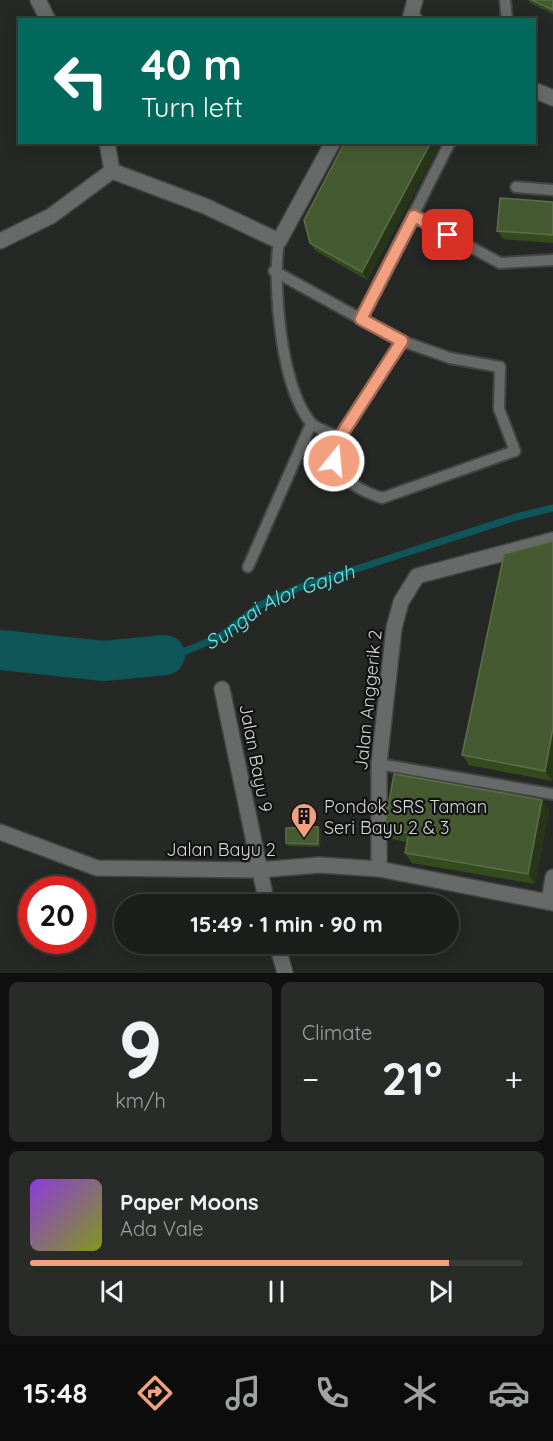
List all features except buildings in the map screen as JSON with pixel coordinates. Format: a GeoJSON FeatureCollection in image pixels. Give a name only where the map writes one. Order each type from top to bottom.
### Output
{"type":"FeatureCollection","features":[{"type":"Feature","properties":{"kind":"street"},"geometry":{"type":"LineString","coordinates":[[38,0],[47,18]]}},
{"type":"Feature","properties":{"kind":"street"},"geometry":{"type":"LineString","coordinates":[[536,91],[553,97]]}},
{"type":"Feature","properties":{"kind":"street"},"geometry":{"type":"LineString","coordinates":[[107,144],[112,171]]}},
{"type":"Feature","properties":{"kind":"street"},"geometry":{"type":"LineString","coordinates":[[112,171],[194,202],[279,241],[332,144]]}},
{"type":"Feature","properties":{"kind":"street"},"geometry":{"type":"LineString","coordinates":[[0,241],[51,216],[112,171]]}},
{"type":"Feature","properties":{"kind":"street","name":"Jalan Anggerik 2"},"geometry":{"type":"LineString","coordinates":[[379,869],[380,764],[394,628],[401,602],[417,576],[553,540]]}},
{"type":"Feature","properties":{"kind":"street","name":"Jalan Bayu 9"},"geometry":{"type":"LineString","coordinates":[[222,689],[264,894]]}},
{"type":"Feature","properties":{"kind":"street","name":"Jalan Bayu 2"},"geometry":{"type":"LineString","coordinates":[[0,832],[97,868],[258,870],[320,865],[379,869],[551,902]]}},
{"type":"Feature","properties":{"kind":"street"},"geometry":{"type":"LineString","coordinates":[[551,902],[553,877]]}},
{"type":"Feature","properties":{"kind":"street"},"geometry":{"type":"LineString","coordinates":[[280,954],[285,973]]}},
{"type":"Feature","properties":{"kind":"lane"},"geometry":{"type":"LineString","coordinates":[[505,0],[507,18]]}},
{"type":"Feature","properties":{"kind":"lane"},"geometry":{"type":"LineString","coordinates":[[361,319],[449,144]]}},
{"type":"Feature","properties":{"kind":"lane"},"geometry":{"type":"LineString","coordinates":[[516,187],[553,190]]}},
{"type":"Feature","properties":{"kind":"lane"},"geometry":{"type":"LineString","coordinates":[[414,216],[500,263],[553,260]]}},
{"type":"Feature","properties":{"kind":"lane"},"geometry":{"type":"LineString","coordinates":[[279,241],[274,271],[283,351],[296,393],[311,424],[340,437]]}},
{"type":"Feature","properties":{"kind":"lane"},"geometry":{"type":"LineString","coordinates":[[274,271],[402,341],[450,358],[500,367],[500,409],[515,451],[382,498],[362,491],[341,474],[334,461],[340,437],[402,341]]}},
{"type":"Feature","properties":{"kind":"lane"},"geometry":{"type":"LineString","coordinates":[[248,567],[311,424]]}},
{"type":"Feature","properties":{"kind":"lane"},"geometry":{"type":"LineString","coordinates":[[380,764],[553,794]]}},
{"type":"Feature","properties":{"kind":"waterway","name":"Sungai Alor Gajah"},"geometry":{"type":"LineString","coordinates":[[165,655],[186,651],[221,636],[260,605],[298,588],[516,517],[553,508]]}},
{"type":"Feature","properties":{"kind":"waterway","name":"Sungai Alor Gajah"},"geometry":{"type":"LineString","coordinates":[[0,650],[104,661],[165,655]]}},
{"type":"Feature","properties":{"kind":"place","name":"Pondok SRS Taman Seri Bayu 2 & 3"},"geometry":{"type":"Point","coordinates":[304,839]}},
{"type":"Feature","properties":{"kind":"route"},"geometry":{"type":"LineString","coordinates":[[334,461],[340,437],[392,353],[402,341],[361,319],[414,216],[448,235]]}}]}
